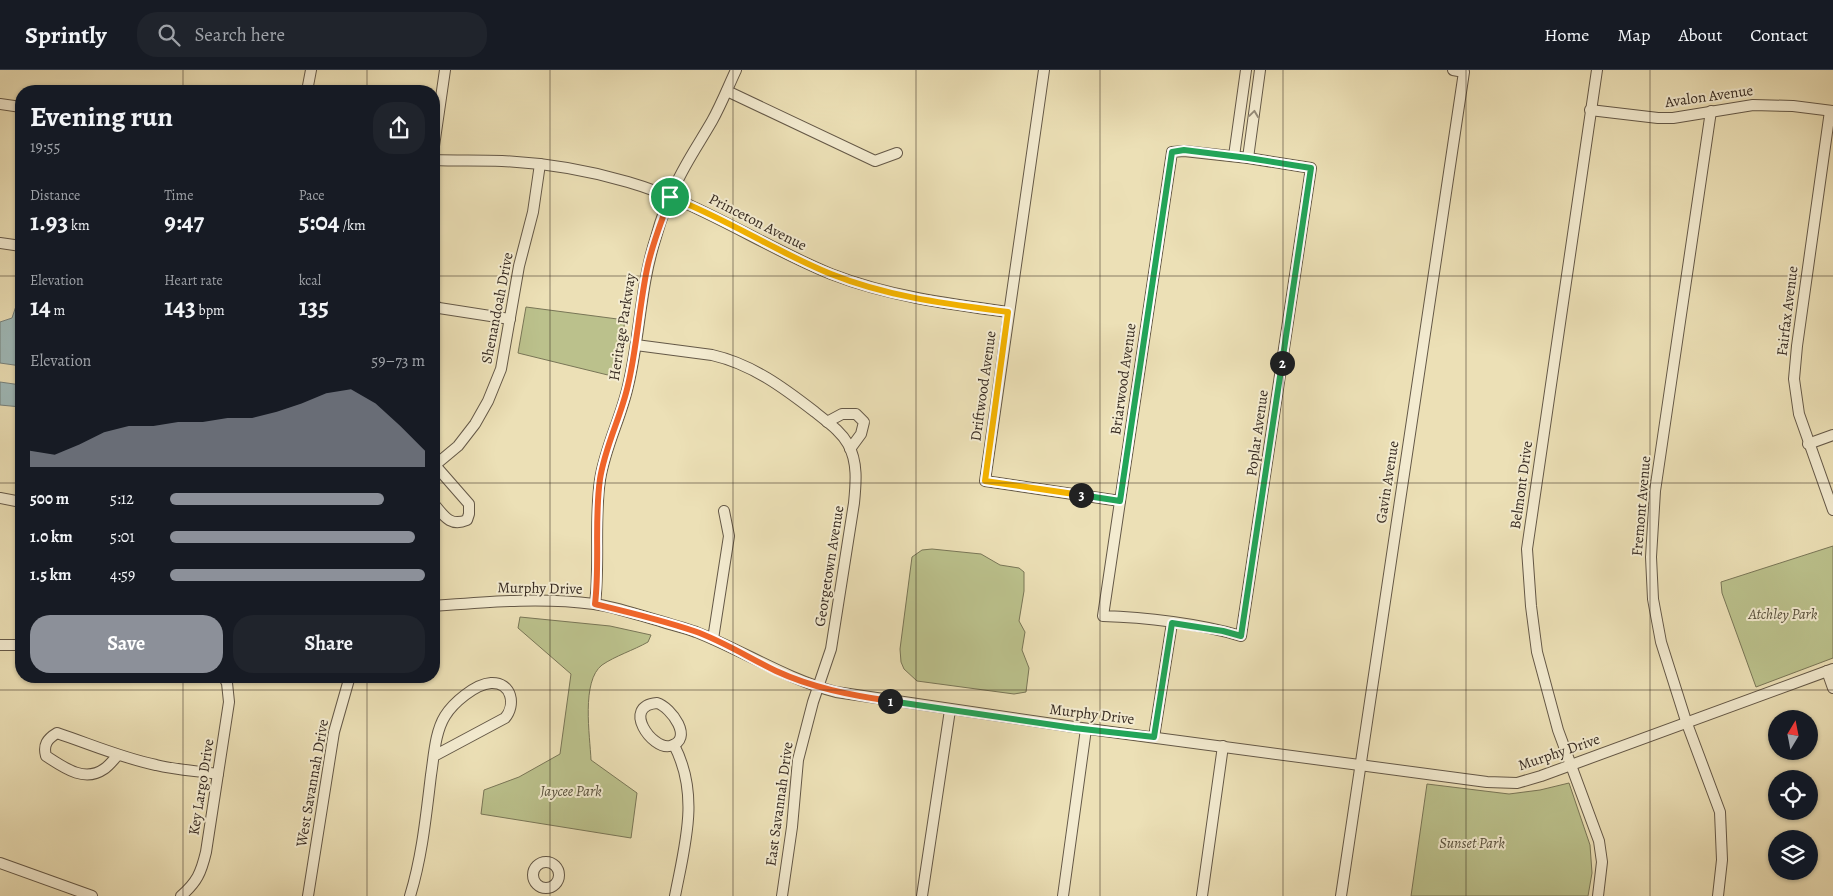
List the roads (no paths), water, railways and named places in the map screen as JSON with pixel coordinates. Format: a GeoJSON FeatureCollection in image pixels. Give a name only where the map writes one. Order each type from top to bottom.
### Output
{"type":"FeatureCollection","features":[{"type":"Feature","properties":{"kind":"street"},"geometry":{"type":"LineString","coordinates":[[308,85],[311,70]]}},
{"type":"Feature","properties":{"kind":"street"},"geometry":{"type":"LineString","coordinates":[[440,108],[446,70]]}},
{"type":"Feature","properties":{"kind":"street","name":"Heritage Parkway"},"geometry":{"type":"LineString","coordinates":[[595,604],[598,585],[597,507],[600,480],[606,449],[628,385],[636,345],[647,267],[656,236],[678,179],[712,120],[736,70]]}},
{"type":"Feature","properties":{"kind":"street","name":"Driftwood Avenue"},"geometry":{"type":"LineString","coordinates":[[1044,70],[985,481],[1120,501]]}},
{"type":"Feature","properties":{"kind":"street"},"geometry":{"type":"LineString","coordinates":[[1234,156],[1246,70]]}},
{"type":"Feature","properties":{"kind":"street"},"geometry":{"type":"LineString","coordinates":[[1248,158],[1260,70]]}},
{"type":"Feature","properties":{"kind":"street","name":"Gavin Avenue"},"geometry":{"type":"LineString","coordinates":[[1341,896],[1464,72],[1452,70]]}},
{"type":"Feature","properties":{"kind":"street","name":"Belmont Drive"},"geometry":{"type":"LineString","coordinates":[[1597,70],[1527,549],[1531,606],[1537,652],[1558,730],[1600,841],[1602,862],[1598,896]]}},
{"type":"Feature","properties":{"kind":"street"},"geometry":{"type":"LineString","coordinates":[[726,91],[874,162],[897,153]]}},
{"type":"Feature","properties":{"kind":"street"},"geometry":{"type":"LineString","coordinates":[[0,104],[15,106]]}},
{"type":"Feature","properties":{"kind":"street","name":"Avalon Avenue"},"geometry":{"type":"LineString","coordinates":[[1590,110],[1658,118],[1673,118],[1745,106],[1772,104],[1831,111]]}},
{"type":"Feature","properties":{"kind":"street","name":"Fremont Avenue"},"geometry":{"type":"LineString","coordinates":[[1711,111],[1656,482],[1651,533],[1653,599],[1661,642],[1686,722],[1720,812],[1722,860],[1718,896]]}},
{"type":"Feature","properties":{"kind":"street","name":"Fairfax Avenue"},"geometry":{"type":"LineString","coordinates":[[1831,111],[1795,361],[1796,396],[1799,414],[1808,444],[1833,510]]}},
{"type":"Feature","properties":{"kind":"street","name":"Briarwood Avenue"},"geometry":{"type":"LineString","coordinates":[[1172,623],[1121,616],[1103,616],[1172,152],[1184,150],[1248,158]]}},
{"type":"Feature","properties":{"kind":"street","name":"Poplar Avenue"},"geometry":{"type":"LineString","coordinates":[[1172,623],[1223,631],[1241,636],[1311,168],[1248,158]]}},
{"type":"Feature","properties":{"kind":"street","name":"Princeton Avenue"},"geometry":{"type":"LineString","coordinates":[[440,160],[540,164],[604,175],[630,182],[693,206],[810,265],[859,284],[913,298],[1008,312]]}},
{"type":"Feature","properties":{"kind":"street","name":"Shenandoah Drive"},"geometry":{"type":"LineString","coordinates":[[440,460],[458,446],[475,424],[501,369],[519,266],[533,212],[540,164]]}},
{"type":"Feature","properties":{"kind":"street"},"geometry":{"type":"LineString","coordinates":[[0,243],[15,245]]}},
{"type":"Feature","properties":{"kind":"street"},"geometry":{"type":"LineString","coordinates":[[440,308],[510,319]]}},
{"type":"Feature","properties":{"kind":"street","name":"Georgetown Avenue"},"geometry":{"type":"LineString","coordinates":[[636,345],[699,352],[739,363],[788,391],[842,434],[850,449],[855,462],[856,473],[854,503],[831,649],[818,688]]}},
{"type":"Feature","properties":{"kind":"street"},"geometry":{"type":"LineString","coordinates":[[827,422],[842,414],[856,414],[864,422],[861,434],[850,449]]}},
{"type":"Feature","properties":{"kind":"street"},"geometry":{"type":"LineString","coordinates":[[1808,444],[1833,435]]}},
{"type":"Feature","properties":{"kind":"street"},"geometry":{"type":"LineString","coordinates":[[440,472],[469,504],[469,514],[467,520],[459,523],[449,520],[440,510]]}},
{"type":"Feature","properties":{"kind":"street"},"geometry":{"type":"LineString","coordinates":[[0,498],[15,501]]}},
{"type":"Feature","properties":{"kind":"street"},"geometry":{"type":"LineString","coordinates":[[713,639],[729,536],[724,511]]}},
{"type":"Feature","properties":{"kind":"street","name":"Murphy Drive"},"geometry":{"type":"LineString","coordinates":[[440,606],[511,600],[595,604],[694,631],[776,671],[818,688],[862,697],[1086,729],[1487,782],[1518,783],[1830,670]]}},
{"type":"Feature","properties":{"kind":"street"},"geometry":{"type":"LineString","coordinates":[[1154,737],[1172,623]]}},
{"type":"Feature","properties":{"kind":"street"},"geometry":{"type":"LineString","coordinates":[[0,645],[15,645]]}},
{"type":"Feature","properties":{"kind":"street"},"geometry":{"type":"LineString","coordinates":[[1830,670],[1833,688]]}},
{"type":"Feature","properties":{"kind":"street","name":"Key Largo Drive"},"geometry":{"type":"LineString","coordinates":[[181,896],[192,886],[201,872],[229,702],[227,683]]}},
{"type":"Feature","properties":{"kind":"street","name":"West Savannah Drive"},"geometry":{"type":"LineString","coordinates":[[308,896],[334,732],[348,683]]}},
{"type":"Feature","properties":{"kind":"street"},"geometry":{"type":"LineString","coordinates":[[410,896],[417,873],[434,756],[438,733],[445,716],[462,697],[483,684],[496,683],[507,690],[510,695],[511,707],[505,718],[434,756]]}},
{"type":"Feature","properties":{"kind":"street","name":"East Savannah Drive"},"geometry":{"type":"LineString","coordinates":[[782,896],[792,827],[798,760],[818,688]]}},
{"type":"Feature","properties":{"kind":"street"},"geometry":{"type":"LineString","coordinates":[[652,704],[662,705],[679,725],[681,733],[678,742],[674,745],[661,745],[641,724],[640,714],[647,706],[652,704]]}},
{"type":"Feature","properties":{"kind":"street"},"geometry":{"type":"LineString","coordinates":[[922,896],[950,710]]}},
{"type":"Feature","properties":{"kind":"street"},"geometry":{"type":"LineString","coordinates":[[1063,896],[1086,729]]}},
{"type":"Feature","properties":{"kind":"street"},"geometry":{"type":"LineString","coordinates":[[118,755],[104,770],[87,775],[72,772],[46,756],[44,749],[48,738],[56,733],[100,747],[118,755],[158,766],[218,774]]}},
{"type":"Feature","properties":{"kind":"street"},"geometry":{"type":"LineString","coordinates":[[674,745],[685,772],[690,801],[687,833],[675,896]]}},
{"type":"Feature","properties":{"kind":"street"},"geometry":{"type":"LineString","coordinates":[[1202,896],[1223,746]]}},
{"type":"Feature","properties":{"kind":"street"},"geometry":{"type":"LineString","coordinates":[[0,863],[92,896]]}},
{"type":"Feature","properties":{"kind":"water"},"geometry":{"type":"Polygon","coordinates":[[[15,309],[15,365],[0,363],[0,322],[12,318],[15,309]]]}},
{"type":"Feature","properties":{"kind":"water"},"geometry":{"type":"Polygon","coordinates":[[[0,382],[15,384],[15,406],[0,405],[0,382]]]}},
{"type":"Feature","properties":{"kind":"park label","name":"Atchley Park"},"geometry":{"type":"Point","coordinates":[1783,614]}},
{"type":"Feature","properties":{"kind":"park label","name":"Jaycee Park"},"geometry":{"type":"Point","coordinates":[571,791]}},
{"type":"Feature","properties":{"kind":"park label","name":"Sunset Park"},"geometry":{"type":"Point","coordinates":[1472,843]}}]}
